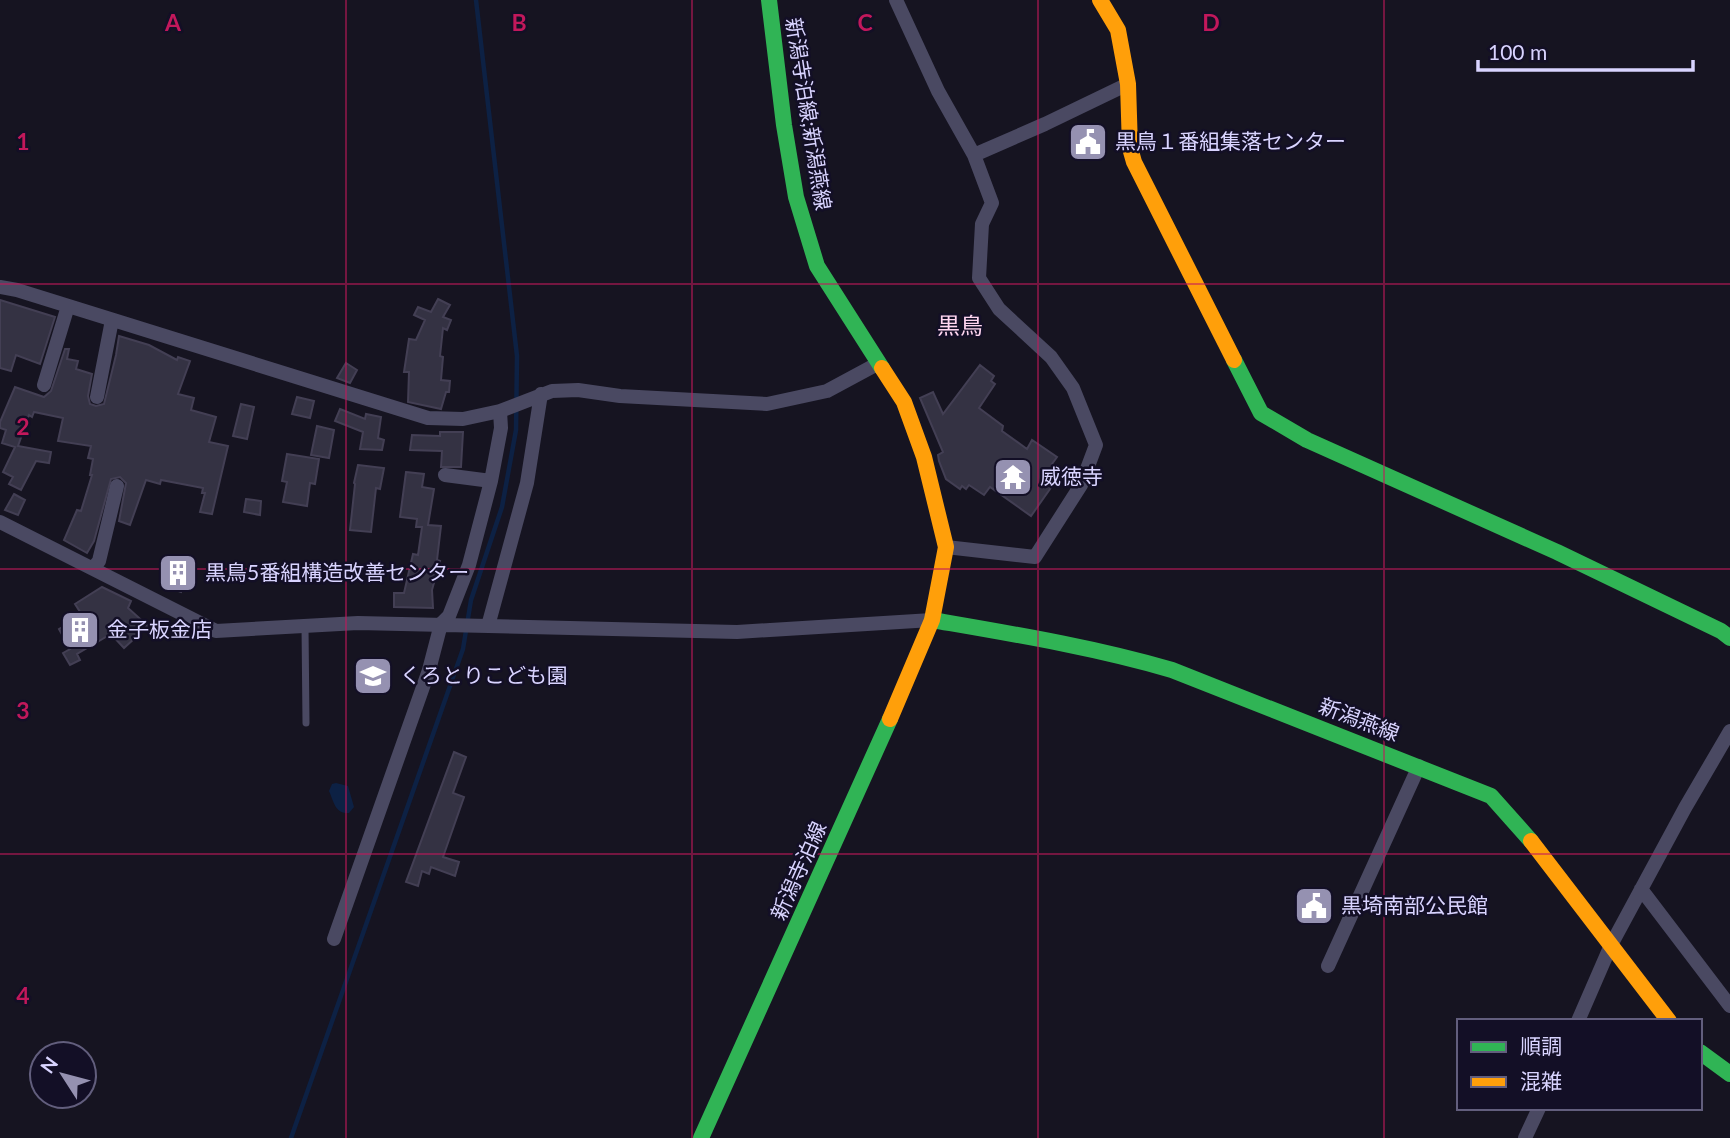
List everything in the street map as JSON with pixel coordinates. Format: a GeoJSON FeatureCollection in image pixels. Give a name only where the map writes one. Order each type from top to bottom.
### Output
{"type":"FeatureCollection","features":[{"type":"Feature","properties":{"kind":"main road","name":"新潟寺泊線;新潟燕線"},"geometry":{"type":"LineString","coordinates":[[769,0],[784,125],[796,197],[817,266],[904,402],[924,457],[946,547],[932,620]]}},
{"type":"Feature","properties":{"kind":"main road"},"geometry":{"type":"LineString","coordinates":[[1100,0],[1118,30],[1128,84],[1130,148],[1134,162],[1261,413],[1307,440],[1565,556],[1721,631],[1730,638]]}},
{"type":"Feature","properties":{"kind":"main road","name":"新潟燕線"},"geometry":{"type":"LineString","coordinates":[[932,620],[1061,642],[1121,655],[1171,670],[1491,796],[1518,824],[1667,1019]]}},
{"type":"Feature","properties":{"kind":"main road","name":"新潟寺泊線"},"geometry":{"type":"LineString","coordinates":[[701,1138],[867,772],[932,620]]}},
{"type":"Feature","properties":{"kind":"main road"},"geometry":{"type":"LineString","coordinates":[[1702,1053],[1730,1074]]}},
{"type":"Feature","properties":{"kind":"street"},"geometry":{"type":"LineString","coordinates":[[896,0],[938,91],[974,155],[992,203],[982,224],[979,278],[999,309],[1051,357],[1073,388],[1096,445],[1081,485],[1035,557],[946,547]]}},
{"type":"Feature","properties":{"kind":"street"},"geometry":{"type":"LineString","coordinates":[[974,155],[1128,84]]}},
{"type":"Feature","properties":{"kind":"street"},"geometry":{"type":"LineString","coordinates":[[0,287],[428,418],[463,419],[503,409],[536,396],[578,390],[620,396],[767,404],[827,391],[879,363]]}},
{"type":"Feature","properties":{"kind":"street"},"geometry":{"type":"LineString","coordinates":[[44,385],[68,306]]}},
{"type":"Feature","properties":{"kind":"street"},"geometry":{"type":"LineString","coordinates":[[97,397],[112,320]]}},
{"type":"Feature","properties":{"kind":"street"},"geometry":{"type":"LineString","coordinates":[[485,626],[527,483],[536,396]]}},
{"type":"Feature","properties":{"kind":"street"},"geometry":{"type":"LineString","coordinates":[[334,939],[469,565],[491,481],[503,409]]}},
{"type":"Feature","properties":{"kind":"street"},"geometry":{"type":"LineString","coordinates":[[444,475],[491,481]]}},
{"type":"Feature","properties":{"kind":"street"},"geometry":{"type":"LineString","coordinates":[[93,568],[99,561],[117,486]]}},
{"type":"Feature","properties":{"kind":"street"},"geometry":{"type":"LineString","coordinates":[[0,522],[216,631],[358,623],[737,632],[932,620]]}},
{"type":"Feature","properties":{"kind":"street"},"geometry":{"type":"LineString","coordinates":[[1579,1019],[1611,945],[1685,807],[1730,731]]}},
{"type":"Feature","properties":{"kind":"street"},"geometry":{"type":"LineString","coordinates":[[1328,966],[1419,766]]}},
{"type":"Feature","properties":{"kind":"street"},"geometry":{"type":"LineString","coordinates":[[1641,889],[1730,1006]]}},
{"type":"Feature","properties":{"kind":"street"},"geometry":{"type":"LineString","coordinates":[[1525,1138],[1538,1110]]}},
{"type":"Feature","properties":{"kind":"lane"},"geometry":{"type":"LineString","coordinates":[[306,626],[306,723]]}},
{"type":"Feature","properties":{"kind":"water"},"geometry":{"type":"Polygon","coordinates":[[[332,784],[348,786],[354,807],[349,813],[341,812],[334,803],[329,791],[332,784]]]}},
{"type":"Feature","properties":{"kind":"building"},"geometry":{"type":"Polygon","coordinates":[[[438,299],[450,305],[443,317],[451,320],[447,330],[443,328],[441,380],[450,381],[449,392],[446,392],[441,409],[408,402],[409,372],[404,372],[409,339],[416,340],[425,320],[414,315],[418,307],[431,312],[438,299]]]}},
{"type":"Feature","properties":{"kind":"building"},"geometry":{"type":"Polygon","coordinates":[[[0,300],[55,317],[40,364],[16,355],[11,371],[0,368],[0,300]]]}},
{"type":"Feature","properties":{"kind":"building"},"geometry":{"type":"Polygon","coordinates":[[[119,336],[149,345],[177,360],[178,357],[190,361],[178,394],[194,398],[191,410],[216,417],[209,442],[228,446],[212,514],[200,512],[205,493],[202,493],[203,488],[146,480],[130,525],[119,521],[126,483],[120,477],[111,479],[94,541],[87,553],[64,540],[77,510],[81,511],[92,475],[93,459],[88,458],[91,446],[58,441],[63,418],[34,412],[32,417],[29,415],[18,446],[51,452],[49,463],[36,461],[21,490],[9,484],[13,477],[3,472],[15,447],[2,443],[6,430],[0,428],[0,422],[15,387],[44,397],[51,391],[65,349],[69,349],[67,359],[78,361],[76,369],[92,374],[88,396],[90,404],[104,404],[119,336]]]}},
{"type":"Feature","properties":{"kind":"building"},"geometry":{"type":"Polygon","coordinates":[[[346,363],[357,370],[350,383],[337,378],[346,363]]]}},
{"type":"Feature","properties":{"kind":"building"},"geometry":{"type":"Polygon","coordinates":[[[980,365],[994,376],[991,381],[995,384],[979,408],[1003,426],[1002,431],[1027,449],[1032,440],[1057,457],[1052,464],[1062,472],[1031,516],[990,487],[984,495],[969,485],[966,489],[962,486],[960,489],[946,479],[939,461],[938,455],[943,452],[920,398],[933,392],[943,414],[980,365]]]}},
{"type":"Feature","properties":{"kind":"building"},"geometry":{"type":"Polygon","coordinates":[[[297,397],[314,401],[310,418],[292,414],[297,397]]]}},
{"type":"Feature","properties":{"kind":"building"},"geometry":{"type":"Polygon","coordinates":[[[241,404],[254,407],[247,439],[233,436],[241,404]]]}},
{"type":"Feature","properties":{"kind":"building"},"geometry":{"type":"Polygon","coordinates":[[[340,409],[365,419],[366,414],[381,417],[378,438],[384,440],[382,450],[360,449],[363,432],[335,421],[340,409]]]}},
{"type":"Feature","properties":{"kind":"building"},"geometry":{"type":"Polygon","coordinates":[[[317,426],[334,430],[329,458],[311,455],[317,426]]]}},
{"type":"Feature","properties":{"kind":"building"},"geometry":{"type":"Polygon","coordinates":[[[440,432],[463,432],[461,467],[441,467],[442,451],[410,450],[412,435],[440,436],[440,432]]]}},
{"type":"Feature","properties":{"kind":"building"},"geometry":{"type":"Polygon","coordinates":[[[287,454],[319,459],[315,484],[310,483],[307,506],[283,502],[287,482],[282,481],[287,454]]]}},
{"type":"Feature","properties":{"kind":"building"},"geometry":{"type":"Polygon","coordinates":[[[358,465],[384,468],[380,489],[376,488],[371,532],[350,530],[358,465]]]}},
{"type":"Feature","properties":{"kind":"building"},"geometry":{"type":"Polygon","coordinates":[[[406,472],[424,474],[422,487],[434,489],[428,525],[441,526],[437,560],[440,561],[432,590],[433,608],[394,607],[394,593],[404,593],[413,554],[418,555],[422,527],[416,527],[417,519],[400,517],[406,472]]]}},
{"type":"Feature","properties":{"kind":"building"},"geometry":{"type":"Polygon","coordinates":[[[14,494],[25,500],[18,515],[5,510],[14,494]]]}},
{"type":"Feature","properties":{"kind":"building"},"geometry":{"type":"Polygon","coordinates":[[[246,499],[261,501],[260,515],[244,512],[246,499]]]}},
{"type":"Feature","properties":{"kind":"building","name":"黒鳥5番組構造改善センター"},"geometry":{"type":"Polygon","coordinates":[[[176,556],[189,559],[181,592],[167,587],[176,556]]]}},
{"type":"Feature","properties":{"kind":"building"},"geometry":{"type":"Polygon","coordinates":[[[102,587],[131,601],[128,608],[148,626],[124,648],[111,634],[77,654],[80,660],[70,665],[63,653],[70,649],[59,629],[82,615],[75,604],[102,587]]]}},
{"type":"Feature","properties":{"kind":"building"},"geometry":{"type":"Polygon","coordinates":[[[454,752],[466,757],[453,793],[464,797],[443,857],[459,862],[455,876],[431,867],[429,874],[422,871],[418,886],[406,882],[454,752]]]}},
{"type":"Feature","properties":{"kind":"waterway"},"geometry":{"type":"LineString","coordinates":[[291,1138],[463,649],[471,600],[502,507],[516,430],[517,356],[476,0]]}},
{"type":"Feature","properties":{"kind":"traffic: fast"},"geometry":{"type":"LineString","coordinates":[[769,0],[784,125],[796,197],[817,266],[882,368]]}},
{"type":"Feature","properties":{"kind":"traffic: fast"},"geometry":{"type":"LineString","coordinates":[[1234,360],[1261,413],[1307,440],[1557,552],[1721,631],[1730,638]]}},
{"type":"Feature","properties":{"kind":"traffic: fast"},"geometry":{"type":"LineString","coordinates":[[932,620],[1083,648],[1172,670],[1491,796],[1531,841]]}},
{"type":"Feature","properties":{"kind":"traffic: fast"},"geometry":{"type":"LineString","coordinates":[[701,1138],[890,719]]}},
{"type":"Feature","properties":{"kind":"traffic: fast"},"geometry":{"type":"LineString","coordinates":[[1702,1053],[1730,1074]]}},
{"type":"Feature","properties":{"kind":"traffic: slow"},"geometry":{"type":"LineString","coordinates":[[1100,0],[1118,30],[1128,84],[1130,148],[1134,162],[1234,360]]}},
{"type":"Feature","properties":{"kind":"traffic: slow"},"geometry":{"type":"LineString","coordinates":[[882,368],[904,402],[924,457],[946,547],[932,620],[890,719]]}},
{"type":"Feature","properties":{"kind":"traffic: slow"},"geometry":{"type":"LineString","coordinates":[[1531,841],[1667,1019]]}},
{"type":"Feature","properties":{"kind":"place","name":"黒鳥１番組集落センター"},"geometry":{"type":"Point","coordinates":[1088,142]}},
{"type":"Feature","properties":{"kind":"place","name":"威徳寺"},"geometry":{"type":"Point","coordinates":[1013,477]}},
{"type":"Feature","properties":{"kind":"place","name":"黒鳥5番組構造改善センター"},"geometry":{"type":"Point","coordinates":[178,573]}},
{"type":"Feature","properties":{"kind":"place","name":"金子板金店"},"geometry":{"type":"Point","coordinates":[80,630]}},
{"type":"Feature","properties":{"kind":"place","name":"くろとりこども園"},"geometry":{"type":"Point","coordinates":[373,676]}},
{"type":"Feature","properties":{"kind":"place","name":"黒埼南部公民館"},"geometry":{"type":"Point","coordinates":[1314,906]}},
{"type":"Feature","properties":{"kind":"district","name":"黒鳥"},"geometry":{"type":"Point","coordinates":[960,326]}}]}
